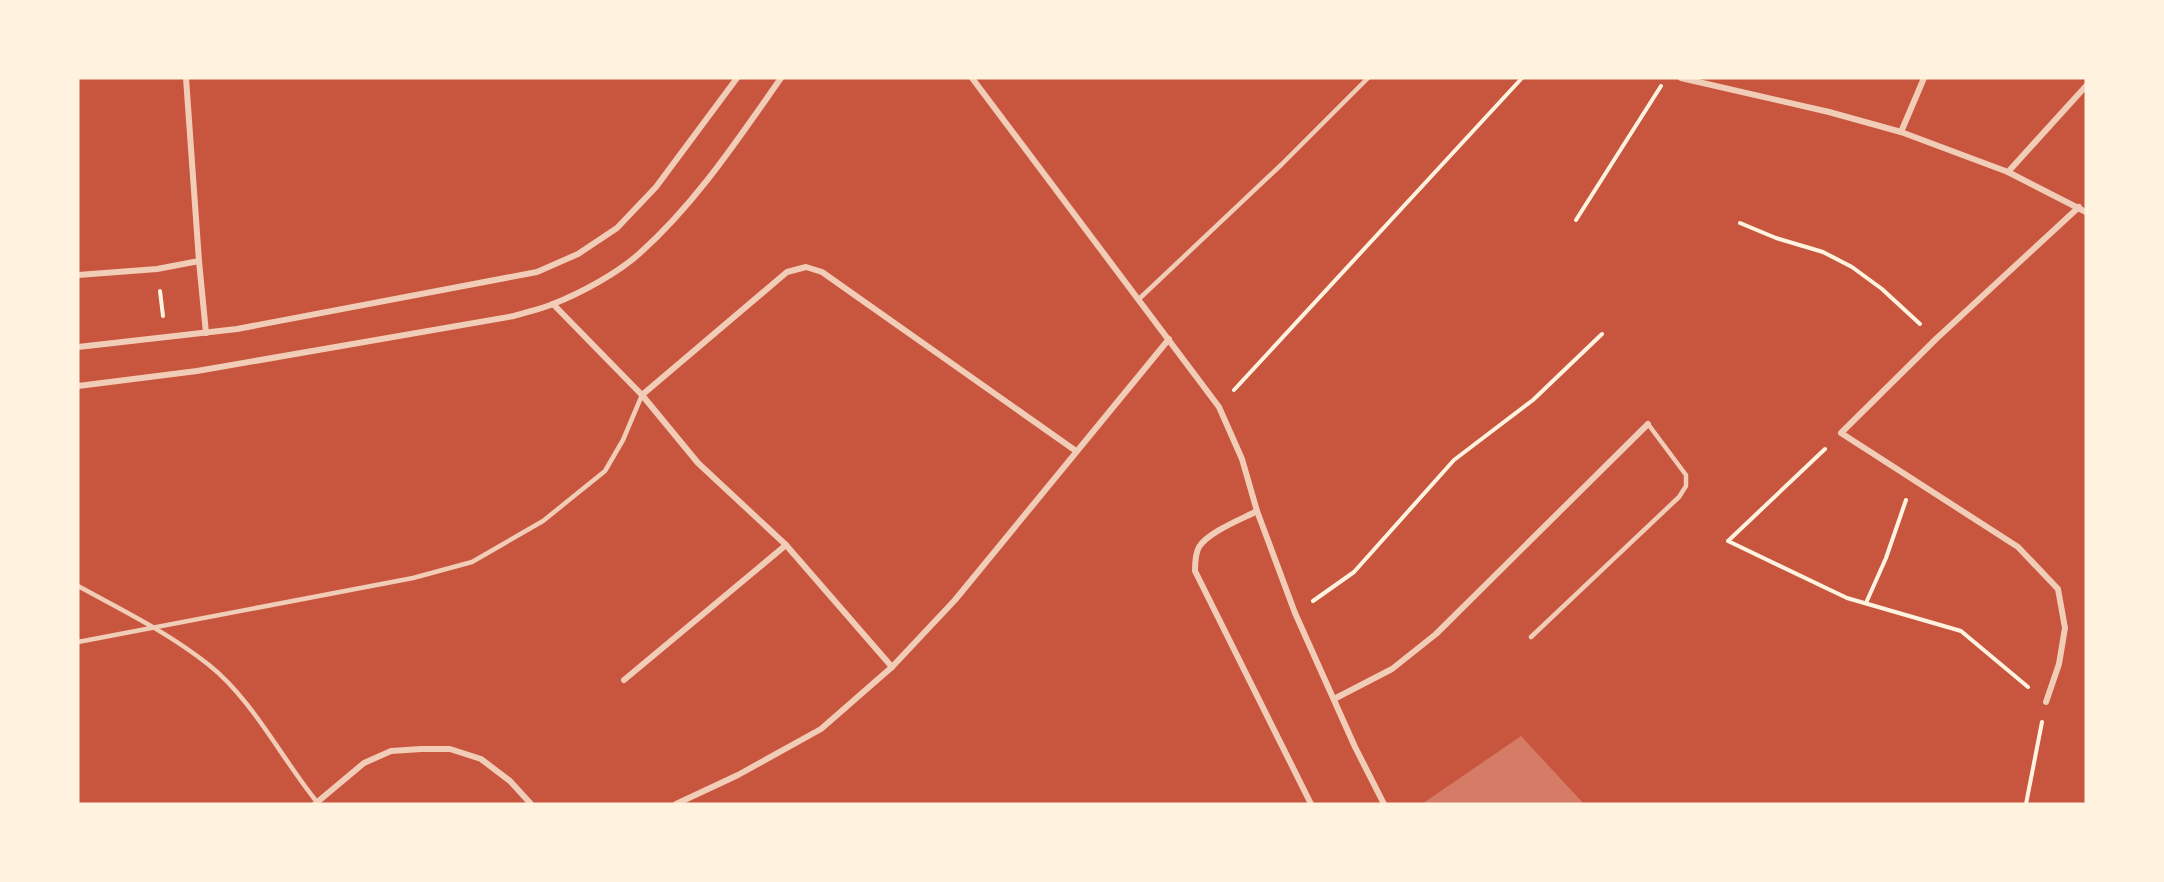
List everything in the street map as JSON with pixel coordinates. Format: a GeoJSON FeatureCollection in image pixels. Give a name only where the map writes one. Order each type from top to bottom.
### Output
{"type":"FeatureCollection","features":[{"type":"Feature","properties":{"kind":"street"},"geometry":{"type":"LineString","coordinates":[[186,78],[206,333]]}},
{"type":"Feature","properties":{"kind":"street"},"geometry":{"type":"LineString","coordinates":[[78,347],[206,333],[359,307],[537,272],[578,254],[617,228],[656,187],[737,78]]}},
{"type":"Feature","properties":{"kind":"street"},"geometry":{"type":"LineString","coordinates":[[78,386],[198,371],[514,316],[553,304],[605,278],[639,254],[673,220],[725,158],[781,78]]}},
{"type":"Feature","properties":{"kind":"street"},"geometry":{"type":"LineString","coordinates":[[972,78],[1219,407],[1242,459],[1257,511],[1295,614],[1384,804]]}},
{"type":"Feature","properties":{"kind":"street"},"geometry":{"type":"LineString","coordinates":[[1681,78],[1829,112],[1901,132],[2008,172],[2086,212]]}},
{"type":"Feature","properties":{"kind":"street"},"geometry":{"type":"LineString","coordinates":[[1901,132],[1923,78]]}},
{"type":"Feature","properties":{"kind":"street"},"geometry":{"type":"LineString","coordinates":[[2008,172],[2086,86]]}},
{"type":"Feature","properties":{"kind":"street"},"geometry":{"type":"LineString","coordinates":[[2046,702],[2059,664],[2065,628],[2058,589],[2018,547],[1841,434],[1936,339],[2079,207]]}},
{"type":"Feature","properties":{"kind":"street"},"geometry":{"type":"LineString","coordinates":[[78,275],[157,269],[199,261]]}},
{"type":"Feature","properties":{"kind":"street"},"geometry":{"type":"LineString","coordinates":[[642,395],[787,272],[806,267],[822,272],[1076,451]]}},
{"type":"Feature","properties":{"kind":"street"},"geometry":{"type":"LineString","coordinates":[[553,304],[642,395],[698,463],[786,545],[892,667]]}},
{"type":"Feature","properties":{"kind":"street"},"geometry":{"type":"LineString","coordinates":[[676,804],[738,775],[821,729],[892,667],[955,600],[1168,339]]}},
{"type":"Feature","properties":{"kind":"street"},"geometry":{"type":"LineString","coordinates":[[1334,699],[1392,669],[1436,634],[1648,424]]}},
{"type":"Feature","properties":{"kind":"street"},"geometry":{"type":"LineString","coordinates":[[1257,511],[1214,534],[1199,546],[1196,571],[1311,804]]}},
{"type":"Feature","properties":{"kind":"street"},"geometry":{"type":"LineString","coordinates":[[624,680],[786,545]]}},
{"type":"Feature","properties":{"kind":"street"},"geometry":{"type":"LineString","coordinates":[[316,803],[364,763],[390,751],[450,749],[481,759],[510,782],[531,804]]}},
{"type":"Feature","properties":{"kind":"lane"},"geometry":{"type":"LineString","coordinates":[[1139,299],[1282,164],[1368,78]]}},
{"type":"Feature","properties":{"kind":"lane"},"geometry":{"type":"LineString","coordinates":[[78,642],[413,578],[472,562],[543,521],[605,471],[623,440],[642,395]]}},
{"type":"Feature","properties":{"kind":"lane"},"geometry":{"type":"LineString","coordinates":[[1531,637],[1679,497],[1686,486],[1686,475],[1648,424]]}},
{"type":"Feature","properties":{"kind":"lane"},"geometry":{"type":"LineString","coordinates":[[78,586],[153,628],[209,665],[241,698],[316,803]]}},
{"type":"Feature","properties":{"kind":"path"},"geometry":{"type":"LineString","coordinates":[[1219,407],[1522,78]]}},
{"type":"Feature","properties":{"kind":"path"},"geometry":{"type":"LineString","coordinates":[[1576,220],[1667,78]]}},
{"type":"Feature","properties":{"kind":"path"},"geometry":{"type":"LineString","coordinates":[[1740,223],[1776,238],[1823,252],[1852,267],[1882,289],[1936,339]]}},
{"type":"Feature","properties":{"kind":"path"},"geometry":{"type":"LineString","coordinates":[[157,269],[165,338]]}},
{"type":"Feature","properties":{"kind":"path"},"geometry":{"type":"LineString","coordinates":[[1295,614],[1354,572],[1454,460],[1533,400],[1602,334]]}},
{"type":"Feature","properties":{"kind":"path"},"geometry":{"type":"LineString","coordinates":[[1841,434],[1728,541],[1847,597],[1961,631],[2046,702],[2026,804]]}},
{"type":"Feature","properties":{"kind":"path"},"geometry":{"type":"LineString","coordinates":[[1866,603],[1886,558],[1913,479]]}},
{"type":"Feature","properties":{"kind":"building"},"geometry":{"type":"Polygon","coordinates":[[[1521,736],[1584,804],[1422,804],[1521,736]]]}}]}
